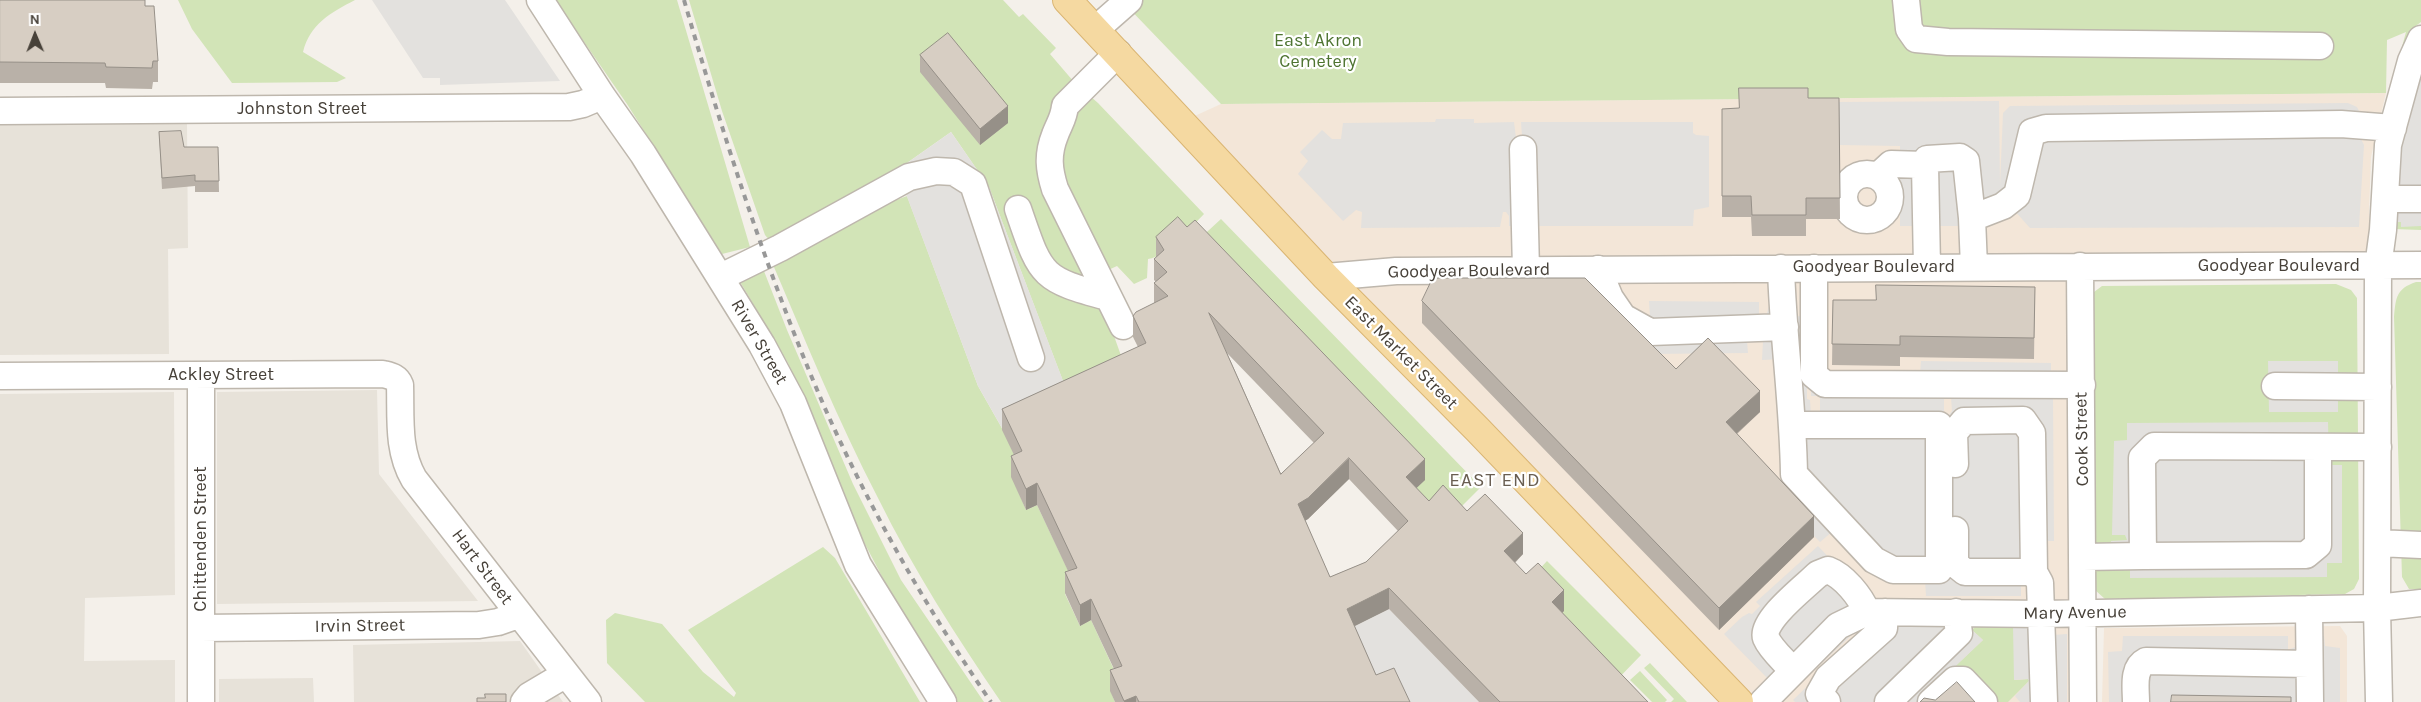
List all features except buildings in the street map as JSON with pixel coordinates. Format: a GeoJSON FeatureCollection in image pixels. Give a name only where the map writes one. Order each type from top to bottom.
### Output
{"type":"FeatureCollection","features":[{"type":"Feature","properties":{"kind":"main road","name":"East Market Street"},"geometry":{"type":"LineString","coordinates":[[1067,0],[1326,277],[1477,429],[1739,702]]}},
{"type":"Feature","properties":{"kind":"street","name":"River Street"},"geometry":{"type":"LineString","coordinates":[[540,0],[602,96],[643,154],[762,345],[793,403],[858,565],[943,702]]}},
{"type":"Feature","properties":{"kind":"street"},"geometry":{"type":"LineString","coordinates":[[1096,29],[1129,0]]}},
{"type":"Feature","properties":{"kind":"street"},"geometry":{"type":"LineString","coordinates":[[1906,0],[1909,29],[1916,40],[1948,42],[2320,46]]}},
{"type":"Feature","properties":{"kind":"street"},"geometry":{"type":"LineString","coordinates":[[2379,702],[2377,608],[2378,266],[2383,230],[2386,159],[2393,128],[2412,92],[2411,61],[2421,39]]}},
{"type":"Feature","properties":{"kind":"street"},"geometry":{"type":"LineString","coordinates":[[1123,326],[1056,189],[1049,170],[1049,151],[1055,134],[1064,118],[1078,114],[1125,60]]}},
{"type":"Feature","properties":{"kind":"street","name":"Johnston Street"},"geometry":{"type":"LineString","coordinates":[[0,111],[569,107],[583,104],[602,96]]}},
{"type":"Feature","properties":{"kind":"street"},"geometry":{"type":"LineString","coordinates":[[1972,218],[2002,206],[2017,195],[2032,132],[2046,128],[2341,124],[2393,128]]}},
{"type":"Feature","properties":{"kind":"street"},"geometry":{"type":"LineString","coordinates":[[1523,149],[1526,270]]}},
{"type":"Feature","properties":{"kind":"street"},"geometry":{"type":"LineString","coordinates":[[1927,267],[1925,165],[1927,160],[1932,158],[1960,157],[1966,161],[1972,218],[1974,267]]}},
{"type":"Feature","properties":{"kind":"street"},"geometry":{"type":"LineString","coordinates":[[1878,176],[1891,164],[1925,165]]}},
{"type":"Feature","properties":{"kind":"street"},"geometry":{"type":"LineString","coordinates":[[721,277],[780,248],[909,177],[936,171],[954,172],[973,184],[1031,358]]}},
{"type":"Feature","properties":{"kind":"street"},"geometry":{"type":"LineString","coordinates":[[2385,199],[2421,199]]}},
{"type":"Feature","properties":{"kind":"street"},"geometry":{"type":"LineString","coordinates":[[1018,209],[1034,256],[1047,275],[1067,286],[1108,296]]}},
{"type":"Feature","properties":{"kind":"street","name":"Goodyear Boulevard"},"geometry":{"type":"LineString","coordinates":[[1326,277],[1396,271],[2421,265]]}},
{"type":"Feature","properties":{"kind":"street","name":"Cook Street"},"geometry":{"type":"LineString","coordinates":[[2080,266],[2084,702]]}},
{"type":"Feature","properties":{"kind":"street"},"geometry":{"type":"LineString","coordinates":[[1781,268],[1782,318],[1785,327],[1794,425],[1794,474],[1874,560],[1893,570],[1939,570],[1940,425],[1794,425]]}},
{"type":"Feature","properties":{"kind":"street"},"geometry":{"type":"LineString","coordinates":[[1814,268],[1814,375],[1825,384],[2082,385]]}},
{"type":"Feature","properties":{"kind":"street"},"geometry":{"type":"LineString","coordinates":[[1598,269],[1610,298],[1623,317],[1650,332],[1785,327]]}},
{"type":"Feature","properties":{"kind":"street","name":"Ackley Street"},"geometry":{"type":"LineString","coordinates":[[0,376],[383,374],[398,380],[400,385],[401,422]]}},
{"type":"Feature","properties":{"kind":"street","name":"Chittenden Street"},"geometry":{"type":"LineString","coordinates":[[201,375],[201,702]]}},
{"type":"Feature","properties":{"kind":"street"},"geometry":{"type":"LineString","coordinates":[[2275,386],[2378,387]]}},
{"type":"Feature","properties":{"kind":"street"},"geometry":{"type":"LineString","coordinates":[[2034,572],[1965,572],[1955,564],[1954,433],[1964,421],[2023,420],[2032,433],[2034,572],[2040,583],[2044,702]]}},
{"type":"Feature","properties":{"kind":"street","name":"Hart Street"},"geometry":{"type":"LineString","coordinates":[[401,422],[402,449],[405,464],[414,479],[518,615],[588,702]]}},
{"type":"Feature","properties":{"kind":"street"},"geometry":{"type":"LineString","coordinates":[[2143,556],[2142,458],[2154,446],[2378,448]]}},
{"type":"Feature","properties":{"kind":"street"},"geometry":{"type":"LineString","coordinates":[[2083,557],[2306,555],[2318,545],[2318,447]]}},
{"type":"Feature","properties":{"kind":"street"},"geometry":{"type":"LineString","coordinates":[[2378,544],[2421,544]]}},
{"type":"Feature","properties":{"kind":"street"},"geometry":{"type":"LineString","coordinates":[[1794,671],[1767,640],[1764,632],[1768,621],[1818,574],[1828,570],[1837,573],[1863,602],[1876,612],[1884,628],[1828,678],[1819,694],[1827,702]]}},
{"type":"Feature","properties":{"kind":"street","name":"Mary Avenue"},"geometry":{"type":"LineString","coordinates":[[1763,702],[1838,626],[1876,612],[2041,614],[2377,608],[2421,603]]}},
{"type":"Feature","properties":{"kind":"street"},"geometry":{"type":"LineString","coordinates":[[2310,608],[2310,702]]}},
{"type":"Feature","properties":{"kind":"street"},"geometry":{"type":"LineString","coordinates":[[1888,702],[1959,633],[1956,612]]}},
{"type":"Feature","properties":{"kind":"street","name":"Irvin Street"},"geometry":{"type":"LineString","coordinates":[[201,628],[479,625],[498,622],[518,615]]}},
{"type":"Feature","properties":{"kind":"street"},"geometry":{"type":"LineString","coordinates":[[2136,702],[2136,673],[2140,664],[2146,661],[2310,664]]}},
{"type":"Feature","properties":{"kind":"street"},"geometry":{"type":"LineString","coordinates":[[524,702],[529,696],[566,674]]}},
{"type":"Feature","properties":{"kind":"street"},"geometry":{"type":"LineString","coordinates":[[1931,702],[1955,680],[1963,680],[1984,702]]}},
{"type":"Feature","properties":{"kind":"shaded area"},"geometry":{"type":"Polygon","coordinates":[[[372,0],[505,0],[560,81],[440,85],[440,78],[423,78],[372,0]]]}},
{"type":"Feature","properties":{"kind":"shaded area"},"geometry":{"type":"Polygon","coordinates":[[[2421,69],[2421,226],[2401,227],[2401,222],[2395,222],[2396,185],[2400,185],[2400,153],[2421,69]]]}},
{"type":"Feature","properties":{"kind":"shaded area"},"geometry":{"type":"Polygon","coordinates":[[[2386,93],[2371,157],[2369,212],[2372,261],[1327,271],[1188,119],[1221,104],[2386,93]]]}},
{"type":"Feature","properties":{"kind":"shaded area"},"geometry":{"type":"Polygon","coordinates":[[[1999,101],[2000,185],[2003,113],[2010,106],[2348,103],[2357,107],[2361,115],[2360,137],[2364,145],[2359,227],[2030,228],[2014,210],[1966,226],[1900,226],[1900,146],[1839,145],[1837,102],[1999,101]]]}},
{"type":"Feature","properties":{"kind":"shaded area"},"geometry":{"type":"Polygon","coordinates":[[[1436,119],[1474,119],[1474,123],[1514,122],[1516,138],[1522,136],[1521,122],[1693,122],[1693,133],[1709,136],[1709,207],[1694,210],[1693,226],[1539,226],[1536,211],[1530,226],[1509,226],[1509,216],[1506,212],[1503,212],[1500,227],[1361,228],[1362,212],[1356,210],[1343,221],[1298,174],[1308,161],[1300,152],[1322,130],[1332,139],[1341,139],[1343,123],[1435,122],[1436,119]]]}},
{"type":"Feature","properties":{"kind":"shaded area"},"geometry":{"type":"Polygon","coordinates":[[[0,123],[187,124],[188,248],[168,249],[169,354],[0,355],[0,123]]]}},
{"type":"Feature","properties":{"kind":"shaded area"},"geometry":{"type":"Polygon","coordinates":[[[951,132],[989,187],[1070,399],[1003,430],[978,386],[897,170],[951,132]]]}},
{"type":"Feature","properties":{"kind":"shaded area"},"geometry":{"type":"Polygon","coordinates":[[[2071,277],[2076,702],[1749,702],[1344,285],[2071,277]]]}},
{"type":"Feature","properties":{"kind":"shaded area"},"geometry":{"type":"Polygon","coordinates":[[[1827,296],[1826,373],[1920,373],[1921,361],[2051,363],[2051,376],[1944,396],[1944,411],[1820,411],[1820,396],[1811,396],[1810,297],[1827,296]]]}},
{"type":"Feature","properties":{"kind":"shaded area"},"geometry":{"type":"Polygon","coordinates":[[[1772,297],[1797,316],[1807,317],[1807,399],[1810,400],[1811,415],[1949,415],[1952,411],[1951,397],[2053,397],[2054,541],[2032,541],[2021,581],[2021,596],[1926,596],[1925,580],[1880,580],[1833,531],[1820,542],[1772,493],[1786,481],[1784,359],[1762,360],[1763,341],[1747,341],[1748,353],[1650,354],[1632,309],[1650,318],[1649,301],[1759,302],[1759,316],[1766,316],[1772,297]]]}},
{"type":"Feature","properties":{"kind":"shaded area"},"geometry":{"type":"Polygon","coordinates":[[[2268,361],[2338,361],[2338,412],[2269,412],[2268,361]]]}},
{"type":"Feature","properties":{"kind":"shaded area"},"geometry":{"type":"Polygon","coordinates":[[[377,390],[379,474],[478,601],[217,604],[217,392],[377,390]]]}},
{"type":"Feature","properties":{"kind":"shaded area"},"geometry":{"type":"Polygon","coordinates":[[[174,392],[175,595],[85,598],[84,661],[175,660],[175,702],[0,702],[0,394],[174,392]]]}},
{"type":"Feature","properties":{"kind":"shaded area"},"geometry":{"type":"Polygon","coordinates":[[[2328,422],[2329,465],[2342,465],[2342,563],[2327,563],[2327,577],[2130,578],[2130,564],[2111,564],[2111,541],[2127,540],[2125,535],[2112,535],[2114,441],[2127,440],[2127,423],[2328,422]]]}},
{"type":"Feature","properties":{"kind":"shaded area"},"geometry":{"type":"Polygon","coordinates":[[[1818,546],[1864,595],[1875,603],[1980,621],[1972,630],[1983,640],[1918,702],[1795,702],[1793,700],[1871,625],[1861,626],[1783,700],[1772,683],[1724,634],[1742,617],[1749,613],[1752,614],[1760,606],[1756,602],[1818,546]]]}},
{"type":"Feature","properties":{"kind":"shaded area"},"geometry":{"type":"Polygon","coordinates":[[[1389,609],[1479,702],[1400,702],[1376,696],[1347,630],[1389,609]]]}},
{"type":"Feature","properties":{"kind":"shaded area"},"geometry":{"type":"Polygon","coordinates":[[[2051,623],[2052,635],[2067,634],[2067,702],[2020,702],[2015,696],[2029,681],[2028,679],[2014,680],[2013,625],[2051,623]]]}},
{"type":"Feature","properties":{"kind":"shaded area"},"geometry":{"type":"Polygon","coordinates":[[[2340,626],[2347,636],[2347,702],[2102,702],[2104,628],[2340,626]]]}},
{"type":"Feature","properties":{"kind":"shaded area"},"geometry":{"type":"Polygon","coordinates":[[[2123,636],[2288,636],[2288,650],[2300,645],[2302,636],[2324,636],[2325,646],[2340,648],[2340,702],[2109,702],[2108,652],[2122,651],[2123,636]]]}},
{"type":"Feature","properties":{"kind":"shaded area"},"geometry":{"type":"Polygon","coordinates":[[[520,641],[563,702],[354,702],[353,645],[520,641]]]}},
{"type":"Feature","properties":{"kind":"shaded area"},"geometry":{"type":"Polygon","coordinates":[[[313,678],[314,702],[219,702],[219,679],[313,678]]]}},
{"type":"Feature","properties":{"kind":"green space"},"geometry":{"type":"Polygon","coordinates":[[[178,0],[355,0],[322,20],[306,42],[303,52],[346,78],[337,82],[232,83],[192,29],[178,0]]]}},
{"type":"Feature","properties":{"kind":"green space"},"geometry":{"type":"Polygon","coordinates":[[[555,0],[677,0],[750,247],[722,254],[627,104],[555,0]]]}},
{"type":"Feature","properties":{"kind":"green space"},"geometry":{"type":"Polygon","coordinates":[[[689,0],[1003,0],[1019,17],[1023,14],[1056,48],[1050,54],[1074,82],[1098,103],[1204,214],[1164,253],[1148,259],[1147,278],[1134,284],[1117,266],[1093,277],[1124,364],[1066,389],[989,187],[951,132],[897,170],[771,242],[765,235],[722,111],[689,0]]]}},
{"type":"Feature","properties":{"kind":"green space","name":"East Akron Cemetery"},"geometry":{"type":"Polygon","coordinates":[[[1121,0],[2421,0],[2421,22],[2409,31],[2421,26],[2421,230],[2393,229],[2383,117],[2406,32],[2387,40],[2386,93],[1221,104],[1121,0]]]}},
{"type":"Feature","properties":{"kind":"green space"},"geometry":{"type":"Polygon","coordinates":[[[907,196],[978,386],[1003,430],[1022,472],[1012,477],[1026,510],[1037,505],[1077,589],[1065,594],[1080,626],[1091,620],[1122,687],[1111,692],[1115,702],[1001,702],[936,602],[891,524],[836,410],[771,260],[875,208],[907,196]]]}},
{"type":"Feature","properties":{"kind":"green space"},"geometry":{"type":"Polygon","coordinates":[[[1221,219],[1481,487],[1452,516],[1429,522],[1196,242],[1221,219]]]}},
{"type":"Feature","properties":{"kind":"green space"},"geometry":{"type":"Polygon","coordinates":[[[762,266],[787,330],[853,484],[901,580],[984,702],[957,702],[910,630],[855,525],[846,497],[788,363],[739,280],[762,266]]]}},
{"type":"Feature","properties":{"kind":"green space"},"geometry":{"type":"Polygon","coordinates":[[[2416,282],[2421,282],[2421,589],[2409,589],[2402,577],[2394,317],[2398,295],[2404,288],[2416,282]]]}},
{"type":"Feature","properties":{"kind":"green space"},"geometry":{"type":"Polygon","coordinates":[[[2336,284],[2351,290],[2357,298],[2359,579],[2354,589],[2345,594],[2105,599],[2095,590],[2090,306],[2094,292],[2102,286],[2336,284]]]}},
{"type":"Feature","properties":{"kind":"green space"},"geometry":{"type":"Polygon","coordinates":[[[823,547],[835,558],[920,702],[645,702],[607,663],[606,620],[615,613],[662,624],[703,672],[734,697],[736,693],[688,630],[823,547]]]}},
{"type":"Feature","properties":{"kind":"green space"},"geometry":{"type":"Polygon","coordinates":[[[1547,561],[1641,655],[1612,685],[1552,623],[1564,611],[1520,590],[1547,561]]]}},
{"type":"Feature","properties":{"kind":"green space"},"geometry":{"type":"Polygon","coordinates":[[[1980,621],[2028,621],[2015,680],[2028,679],[2029,681],[2008,702],[1993,702],[1949,672],[1983,640],[1972,630],[1980,621]]]}},
{"type":"Feature","properties":{"kind":"green space"},"geometry":{"type":"Polygon","coordinates":[[[1650,663],[1687,702],[1671,702],[1674,699],[1644,668],[1650,663]]]}},
{"type":"Feature","properties":{"kind":"green space"},"geometry":{"type":"Polygon","coordinates":[[[1640,671],[1667,700],[1665,702],[1652,702],[1630,680],[1640,671]]]}},
{"type":"Feature","properties":{"kind":"railway"},"geometry":{"type":"LineString","coordinates":[[684,0],[715,103],[765,256],[824,406],[880,521],[944,631],[991,702]]}},
{"type":"Feature","properties":{"kind":"district","name":"EAST END"},"geometry":{"type":"Point","coordinates":[1495,481]}}]}
